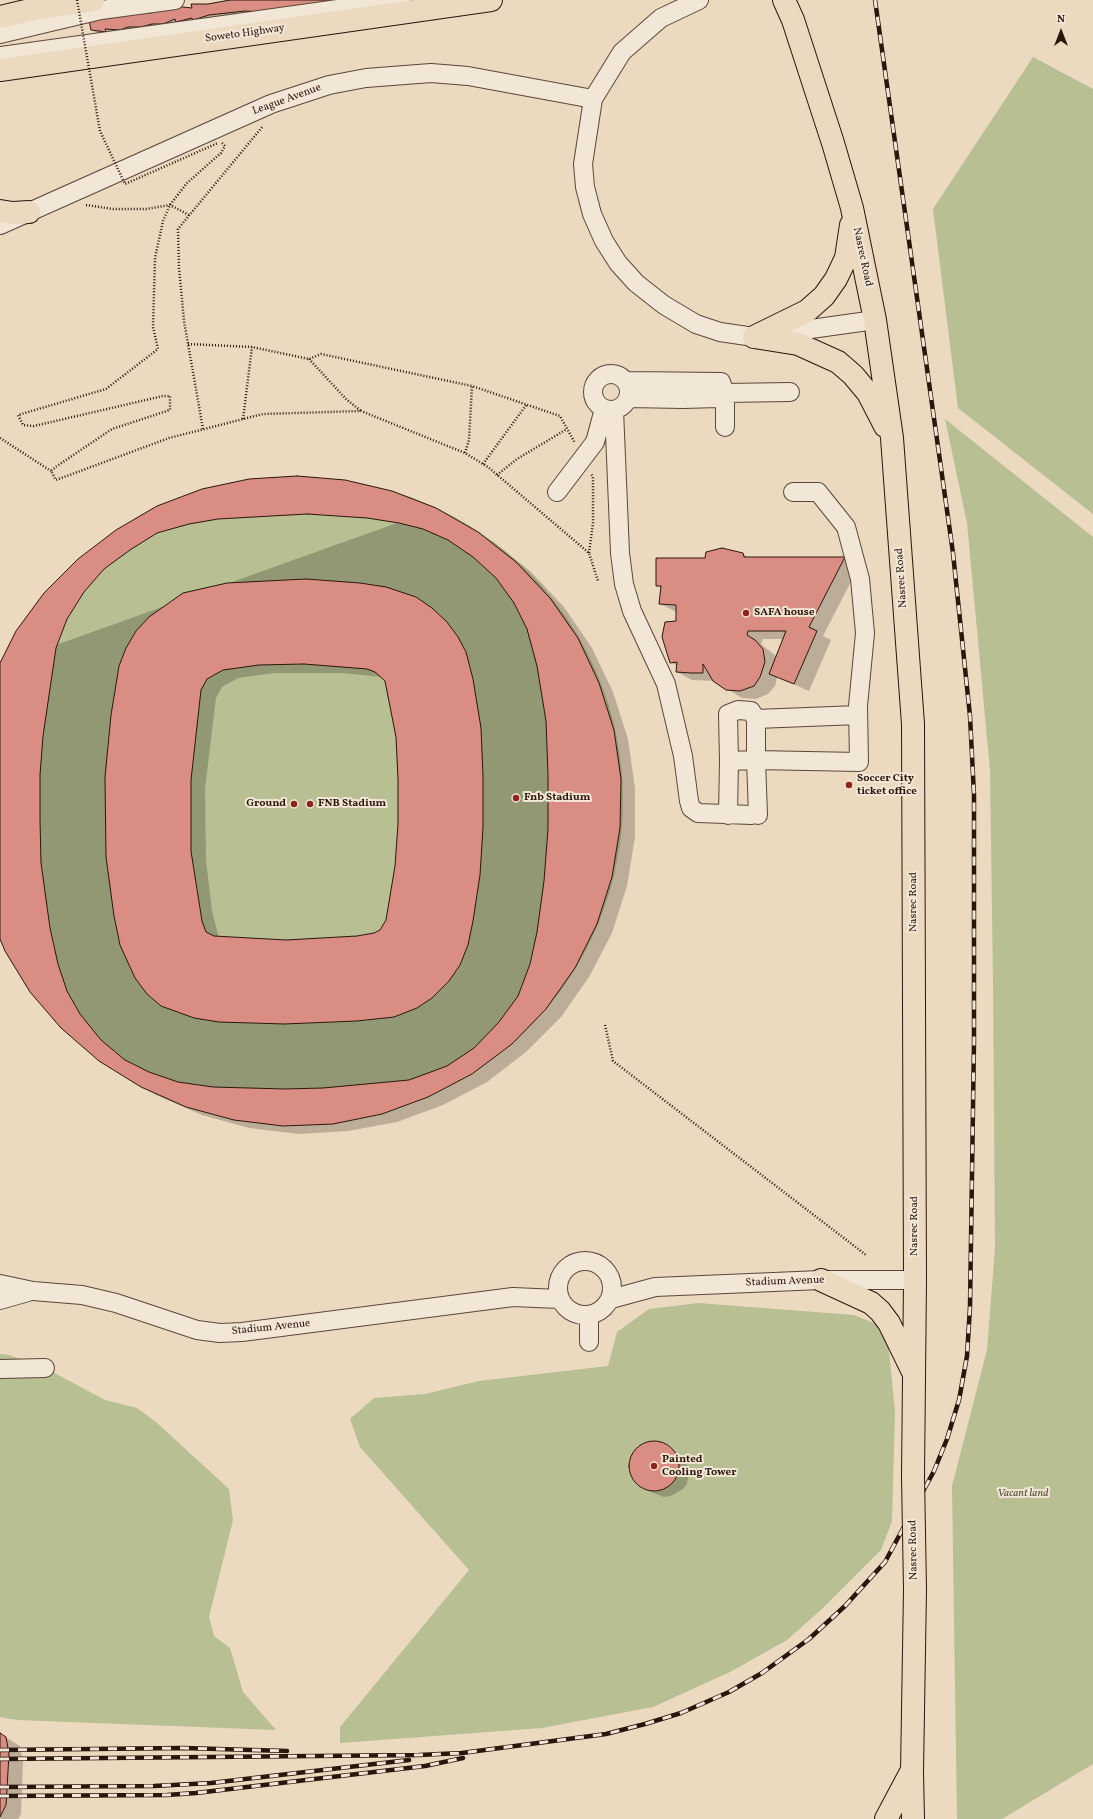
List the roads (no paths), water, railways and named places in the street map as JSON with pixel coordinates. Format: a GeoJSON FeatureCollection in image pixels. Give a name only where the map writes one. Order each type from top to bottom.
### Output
{"type":"FeatureCollection","features":[{"type":"Feature","properties":{"kind":"main road"},"geometry":{"type":"LineString","coordinates":[[0,17],[34,9],[92,0]]}},
{"type":"Feature","properties":{"kind":"main road","name":"Soweto Highway"},"geometry":{"type":"LineString","coordinates":[[0,70],[491,0]]}},
{"type":"Feature","properties":{"kind":"main road","name":"Nasrec Road"},"geometry":{"type":"LineString","coordinates":[[784,0],[833,143],[852,208],[875,320],[892,438],[913,724],[915,1280],[913,1476],[913,1819]]}},
{"type":"Feature","properties":{"kind":"main road"},"geometry":{"type":"LineString","coordinates":[[0,1],[34,9]]}},
{"type":"Feature","properties":{"kind":"main road"},"geometry":{"type":"LineString","coordinates":[[0,84],[27,65]]}},
{"type":"Feature","properties":{"kind":"main road"},"geometry":{"type":"LineString","coordinates":[[754,337],[807,311],[824,296],[836,279],[846,258],[850,239],[852,208]]}},
{"type":"Feature","properties":{"kind":"main road"},"geometry":{"type":"LineString","coordinates":[[0,210],[13,213],[29,212]]}},
{"type":"Feature","properties":{"kind":"main road"},"geometry":{"type":"LineString","coordinates":[[754,337],[798,344],[838,362],[853,375],[868,393],[892,438]]}},
{"type":"Feature","properties":{"kind":"main road"},"geometry":{"type":"LineString","coordinates":[[821,1280],[871,1303],[880,1311],[889,1323],[914,1373]]}},
{"type":"Feature","properties":{"kind":"main road"},"geometry":{"type":"LineString","coordinates":[[886,1819],[912,1772]]}},
{"type":"Feature","properties":{"kind":"street"},"geometry":{"type":"LineString","coordinates":[[0,34],[101,10],[175,0]]}},
{"type":"Feature","properties":{"kind":"street","name":"Soweto Highway"},"geometry":{"type":"LineString","coordinates":[[0,56],[402,0]]}},
{"type":"Feature","properties":{"kind":"street"},"geometry":{"type":"LineString","coordinates":[[699,0],[661,18],[622,52],[594,99],[583,164],[585,187],[595,221],[604,241],[618,263],[636,283],[664,305],[696,324],[720,332],[754,337],[875,320]]}},
{"type":"Feature","properties":{"kind":"street","name":"League Avenue"},"geometry":{"type":"LineString","coordinates":[[0,225],[271,104],[311,90],[366,78],[397,74],[453,74],[594,99]]}},
{"type":"Feature","properties":{"kind":"street"},"geometry":{"type":"LineString","coordinates":[[610,374],[622,376],[628,390],[622,408],[609,410],[594,400],[593,394],[596,382],[605,375],[610,374]]}},
{"type":"Feature","properties":{"kind":"street"},"geometry":{"type":"LineString","coordinates":[[628,390],[721,382],[725,393],[725,427]]}},
{"type":"Feature","properties":{"kind":"street"},"geometry":{"type":"LineString","coordinates":[[725,393],[790,392]]}},
{"type":"Feature","properties":{"kind":"street"},"geometry":{"type":"LineString","coordinates":[[557,492],[595,442],[609,410]]}},
{"type":"Feature","properties":{"kind":"street"},"geometry":{"type":"LineString","coordinates":[[609,410],[621,565],[627,597],[666,684],[676,718],[692,808],[698,813],[728,815],[755,815],[756,719],[751,711],[738,710],[728,714],[728,815]]}},
{"type":"Feature","properties":{"kind":"street"},"geometry":{"type":"LineString","coordinates":[[729,761],[756,760],[859,762],[858,715],[865,633],[860,579],[846,527],[818,492],[793,492]]}},
{"type":"Feature","properties":{"kind":"street"},"geometry":{"type":"LineString","coordinates":[[756,719],[858,715]]}},
{"type":"Feature","properties":{"kind":"street"},"geometry":{"type":"LineString","coordinates":[[584,1260],[593,1262],[608,1272],[612,1280],[613,1289],[611,1299],[606,1307],[598,1313],[589,1316],[571,1312],[564,1306],[560,1299],[557,1289],[559,1280],[569,1266],[584,1260]]}},
{"type":"Feature","properties":{"kind":"street","name":"Stadium Avenue"},"geometry":{"type":"LineString","coordinates":[[513,1296],[559,1280]]}},
{"type":"Feature","properties":{"kind":"street","name":"Stadium Avenue"},"geometry":{"type":"LineString","coordinates":[[612,1280],[655,1287],[821,1280],[915,1280]]}},
{"type":"Feature","properties":{"kind":"street","name":"Stadium Avenue"},"geometry":{"type":"LineString","coordinates":[[0,1284],[33,1291],[82,1295],[116,1303],[197,1330],[220,1333],[250,1331],[513,1296],[560,1299]]}},
{"type":"Feature","properties":{"kind":"street","name":"Stadium Avenue"},"geometry":{"type":"LineString","coordinates":[[611,1299],[655,1287]]}},
{"type":"Feature","properties":{"kind":"street","name":"Stadium Avenue"},"geometry":{"type":"LineString","coordinates":[[0,1300],[33,1291]]}},
{"type":"Feature","properties":{"kind":"street"},"geometry":{"type":"LineString","coordinates":[[589,1316],[589,1342]]}},
{"type":"Feature","properties":{"kind":"street"},"geometry":{"type":"LineString","coordinates":[[0,1369],[45,1368]]}},
{"type":"Feature","properties":{"kind":"railway"},"geometry":{"type":"LineString","coordinates":[[0,1759],[419,1755],[462,1753],[606,1734],[681,1713],[729,1692],[762,1673],[809,1639],[845,1606],[885,1562],[934,1471],[947,1439],[959,1400],[967,1356],[970,1307],[974,1041],[974,795],[970,716],[953,553],[875,0]]}},
{"type":"Feature","properties":{"kind":"railway"},"geometry":{"type":"LineString","coordinates":[[0,1750],[183,1748],[287,1751]]}},
{"type":"Feature","properties":{"kind":"railway"},"geometry":{"type":"LineString","coordinates":[[0,1796],[167,1795],[196,1793],[425,1766],[463,1758]]}},
{"type":"Feature","properties":{"kind":"railway"},"geometry":{"type":"LineString","coordinates":[[0,1787],[154,1786],[211,1783],[409,1760]]}},
{"type":"Feature","properties":{"kind":"place","name":"SAFA house"},"geometry":{"type":"Point","coordinates":[746,613]}},
{"type":"Feature","properties":{"kind":"place","name":"Soccer City ticket office"},"geometry":{"type":"Point","coordinates":[849,785]}},
{"type":"Feature","properties":{"kind":"place","name":"Fnb Stadium"},"geometry":{"type":"Point","coordinates":[516,798]}},
{"type":"Feature","properties":{"kind":"place","name":"Ground"},"geometry":{"type":"Point","coordinates":[294,804]}},
{"type":"Feature","properties":{"kind":"place","name":"FNB Stadium"},"geometry":{"type":"Point","coordinates":[310,804]}},
{"type":"Feature","properties":{"kind":"place","name":"Painted Cooling Tower"},"geometry":{"type":"Point","coordinates":[654,1466]}},
{"type":"Feature","properties":{"kind":"park label","name":"Vacant land"},"geometry":{"type":"Point","coordinates":[1023,1494]}}]}
